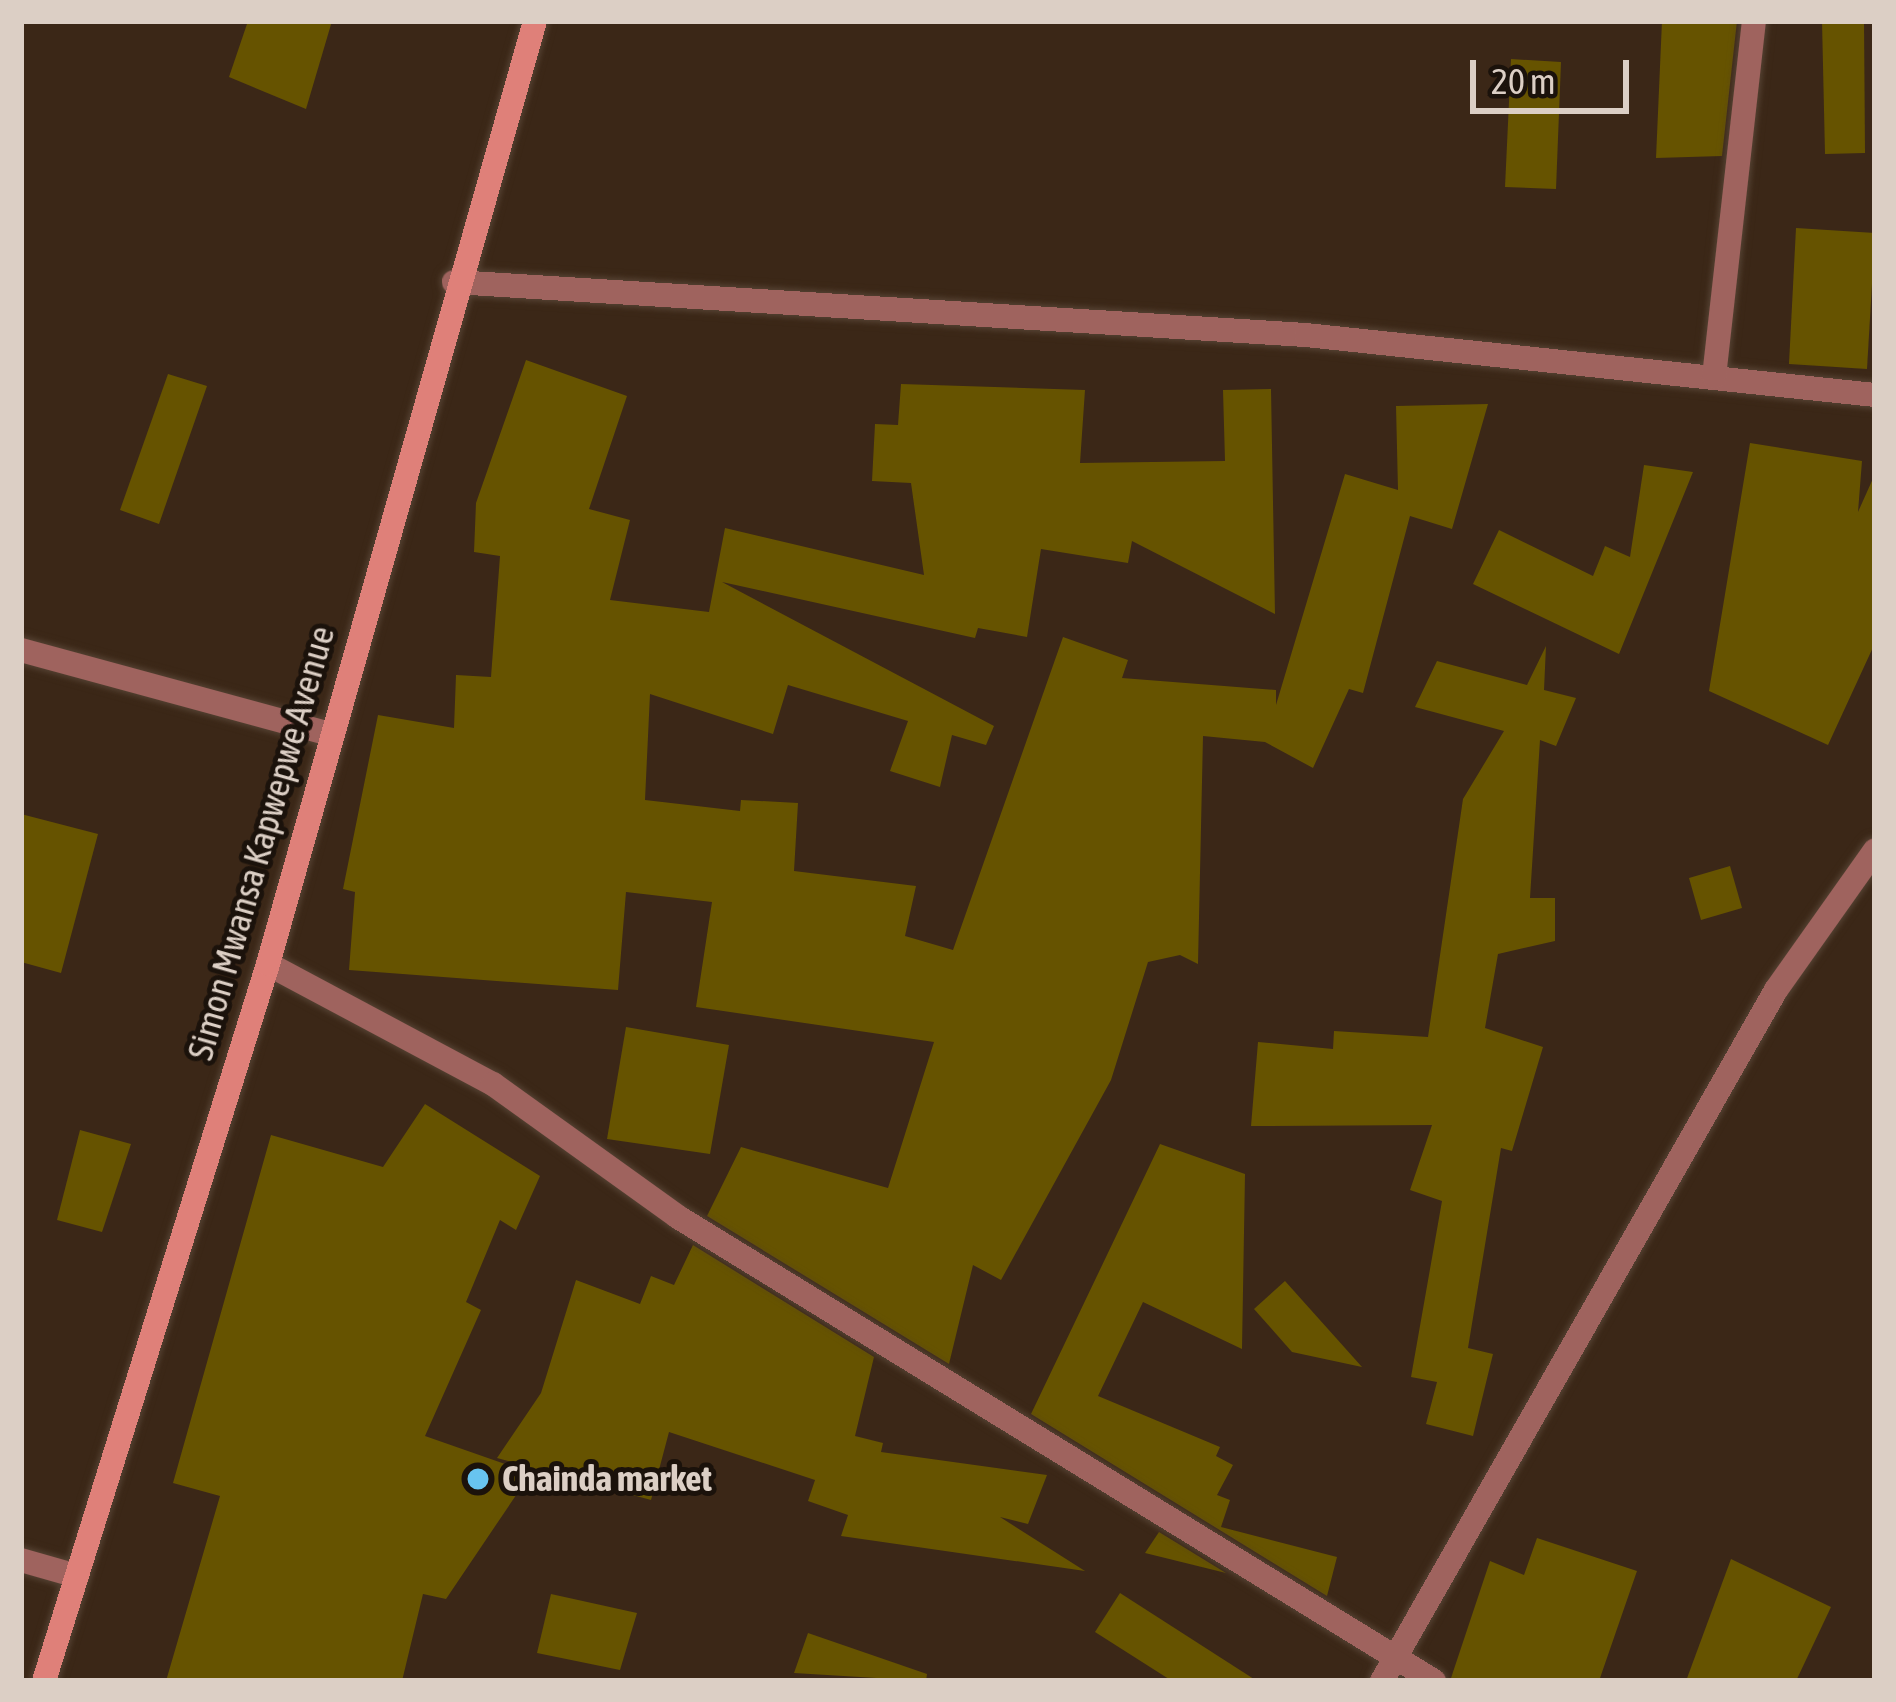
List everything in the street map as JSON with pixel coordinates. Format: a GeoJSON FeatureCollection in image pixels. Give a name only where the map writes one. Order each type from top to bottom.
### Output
{"type":"FeatureCollection","features":[{"type":"Feature","properties":{"kind":"main road","name":"Simon Mwansa Kapwepwe Avenue"},"geometry":{"type":"LineString","coordinates":[[44,1681],[268,964],[454,282],[535,21]]}},
{"type":"Feature","properties":{"kind":"street"},"geometry":{"type":"LineString","coordinates":[[1714,376],[1754,21]]}},
{"type":"Feature","properties":{"kind":"street"},"geometry":{"type":"LineString","coordinates":[[454,282],[794,295],[1714,376],[1875,395]]}},
{"type":"Feature","properties":{"kind":"street"},"geometry":{"type":"LineString","coordinates":[[21,650],[330,734]]}},
{"type":"Feature","properties":{"kind":"street"},"geometry":{"type":"LineString","coordinates":[[1382,1681],[1776,990],[1875,850]]}},
{"type":"Feature","properties":{"kind":"street"},"geometry":{"type":"LineString","coordinates":[[268,964],[493,1084],[678,1217],[1433,1681]]}},
{"type":"Feature","properties":{"kind":"street"},"geometry":{"type":"LineString","coordinates":[[21,1560],[76,1576]]}},
{"type":"Feature","properties":{"kind":"building"},"geometry":{"type":"Polygon","coordinates":[[[248,21],[332,21],[306,109],[229,77],[248,21]]]}},
{"type":"Feature","properties":{"kind":"building"},"geometry":{"type":"Polygon","coordinates":[[[1662,21],[1737,21],[1722,156],[1656,158],[1662,21]]]}},
{"type":"Feature","properties":{"kind":"building"},"geometry":{"type":"Polygon","coordinates":[[[1822,21],[1864,21],[1865,153],[1825,154],[1822,21]]]}},
{"type":"Feature","properties":{"kind":"building"},"geometry":{"type":"Polygon","coordinates":[[[1511,59],[1561,62],[1556,189],[1505,187],[1511,59]]]}},
{"type":"Feature","properties":{"kind":"building"},"geometry":{"type":"Polygon","coordinates":[[[1796,228],[1875,233],[1867,369],[1789,364],[1796,228]]]}},
{"type":"Feature","properties":{"kind":"building"},"geometry":{"type":"Polygon","coordinates":[[[526,360],[627,396],[589,509],[630,520],[610,600],[709,612],[725,528],[924,575],[911,483],[872,481],[875,424],[898,425],[901,384],[1085,390],[1080,463],[1225,461],[1223,390],[1271,389],[1275,614],[1132,541],[1128,563],[1041,549],[1027,637],[978,628],[975,638],[722,582],[994,726],[986,745],[952,735],[940,787],[890,771],[908,721],[788,685],[773,734],[650,694],[645,800],[740,811],[741,800],[798,803],[794,871],[916,886],[905,936],[953,950],[1063,637],[1128,660],[1122,678],[1276,690],[1276,705],[1345,474],[1398,490],[1396,406],[1488,404],[1452,529],[1410,516],[1363,693],[1349,689],[1313,768],[1265,742],[1203,736],[1198,964],[1180,955],[1148,962],[1111,1080],[1001,1280],[973,1265],[949,1364],[707,1216],[741,1147],[888,1188],[934,1042],[696,1007],[712,902],[626,892],[618,990],[349,970],[355,892],[343,889],[378,715],[454,728],[456,675],[491,677],[500,556],[474,552],[476,503],[526,360]]]}},
{"type":"Feature","properties":{"kind":"building"},"geometry":{"type":"Polygon","coordinates":[[[168,374],[207,386],[159,524],[120,510],[168,374]]]}},
{"type":"Feature","properties":{"kind":"building"},"geometry":{"type":"Polygon","coordinates":[[[1750,443],[1862,461],[1858,512],[1875,474],[1875,643],[1828,745],[1709,691],[1750,443]]]}},
{"type":"Feature","properties":{"kind":"building"},"geometry":{"type":"Polygon","coordinates":[[[1644,465],[1693,472],[1619,654],[1473,584],[1499,530],[1593,576],[1605,546],[1630,557],[1644,465]]]}},
{"type":"Feature","properties":{"kind":"building"},"geometry":{"type":"Polygon","coordinates":[[[1546,646],[1544,690],[1576,698],[1556,746],[1540,740],[1530,898],[1555,898],[1555,941],[1498,954],[1485,1028],[1543,1047],[1512,1151],[1501,1148],[1468,1348],[1493,1354],[1473,1436],[1426,1424],[1437,1382],[1411,1377],[1442,1201],[1410,1190],[1432,1125],[1251,1126],[1258,1042],[1333,1049],[1334,1031],[1428,1037],[1463,799],[1504,731],[1415,707],[1437,661],[1527,685],[1546,646]]]}},
{"type":"Feature","properties":{"kind":"building"},"geometry":{"type":"Polygon","coordinates":[[[21,814],[98,834],[61,973],[21,962],[21,814]]]}},
{"type":"Feature","properties":{"kind":"building"},"geometry":{"type":"Polygon","coordinates":[[[1730,866],[1742,908],[1701,920],[1689,878],[1730,866]]]}},
{"type":"Feature","properties":{"kind":"building"},"geometry":{"type":"Polygon","coordinates":[[[626,1027],[729,1045],[710,1154],[607,1139],[626,1027]]]}},
{"type":"Feature","properties":{"kind":"building"},"geometry":{"type":"Polygon","coordinates":[[[425,1104],[540,1176],[516,1230],[500,1220],[466,1302],[481,1310],[425,1436],[531,1473],[446,1599],[423,1594],[402,1681],[166,1681],[220,1496],[173,1483],[271,1135],[383,1167],[425,1104]]]}},
{"type":"Feature","properties":{"kind":"building"},"geometry":{"type":"Polygon","coordinates":[[[80,1130],[131,1144],[102,1232],[57,1220],[80,1130]]]}},
{"type":"Feature","properties":{"kind":"building"},"geometry":{"type":"Polygon","coordinates":[[[1160,1144],[1245,1174],[1242,1349],[1143,1302],[1098,1396],[1220,1447],[1216,1456],[1233,1465],[1217,1495],[1230,1500],[1221,1527],[1337,1557],[1327,1596],[1031,1414],[1160,1144]]]}},
{"type":"Feature","properties":{"kind":"building"},"geometry":{"type":"Polygon","coordinates":[[[693,1245],[874,1357],[855,1436],[883,1443],[881,1452],[1047,1475],[1028,1524],[1000,1517],[1085,1571],[841,1536],[848,1515],[808,1501],[815,1480],[669,1432],[651,1500],[497,1458],[541,1393],[576,1280],[640,1304],[651,1276],[674,1285],[693,1245]]]}},
{"type":"Feature","properties":{"kind":"building"},"geometry":{"type":"Polygon","coordinates":[[[1285,1281],[1362,1367],[1292,1352],[1254,1309],[1285,1281]]]}},
{"type":"Feature","properties":{"kind":"building"},"geometry":{"type":"Polygon","coordinates":[[[1159,1532],[1226,1573],[1145,1553],[1159,1532]]]}},
{"type":"Feature","properties":{"kind":"building"},"geometry":{"type":"Polygon","coordinates":[[[1537,1538],[1637,1571],[1599,1681],[1450,1681],[1490,1561],[1524,1575],[1537,1538]]]}},
{"type":"Feature","properties":{"kind":"building"},"geometry":{"type":"Polygon","coordinates":[[[1731,1559],[1831,1607],[1796,1681],[1686,1681],[1731,1559]]]}},
{"type":"Feature","properties":{"kind":"building"},"geometry":{"type":"Polygon","coordinates":[[[1120,1593],[1257,1681],[1172,1681],[1095,1632],[1120,1593]]]}},
{"type":"Feature","properties":{"kind":"building"},"geometry":{"type":"Polygon","coordinates":[[[551,1594],[637,1613],[620,1670],[537,1653],[551,1594]]]}},
{"type":"Feature","properties":{"kind":"building"},"geometry":{"type":"Polygon","coordinates":[[[808,1633],[927,1674],[926,1681],[794,1673],[808,1633]]]}},
{"type":"Feature","properties":{"kind":"place","name":"Chainda market"},"geometry":{"type":"Point","coordinates":[478,1479]}}]}
